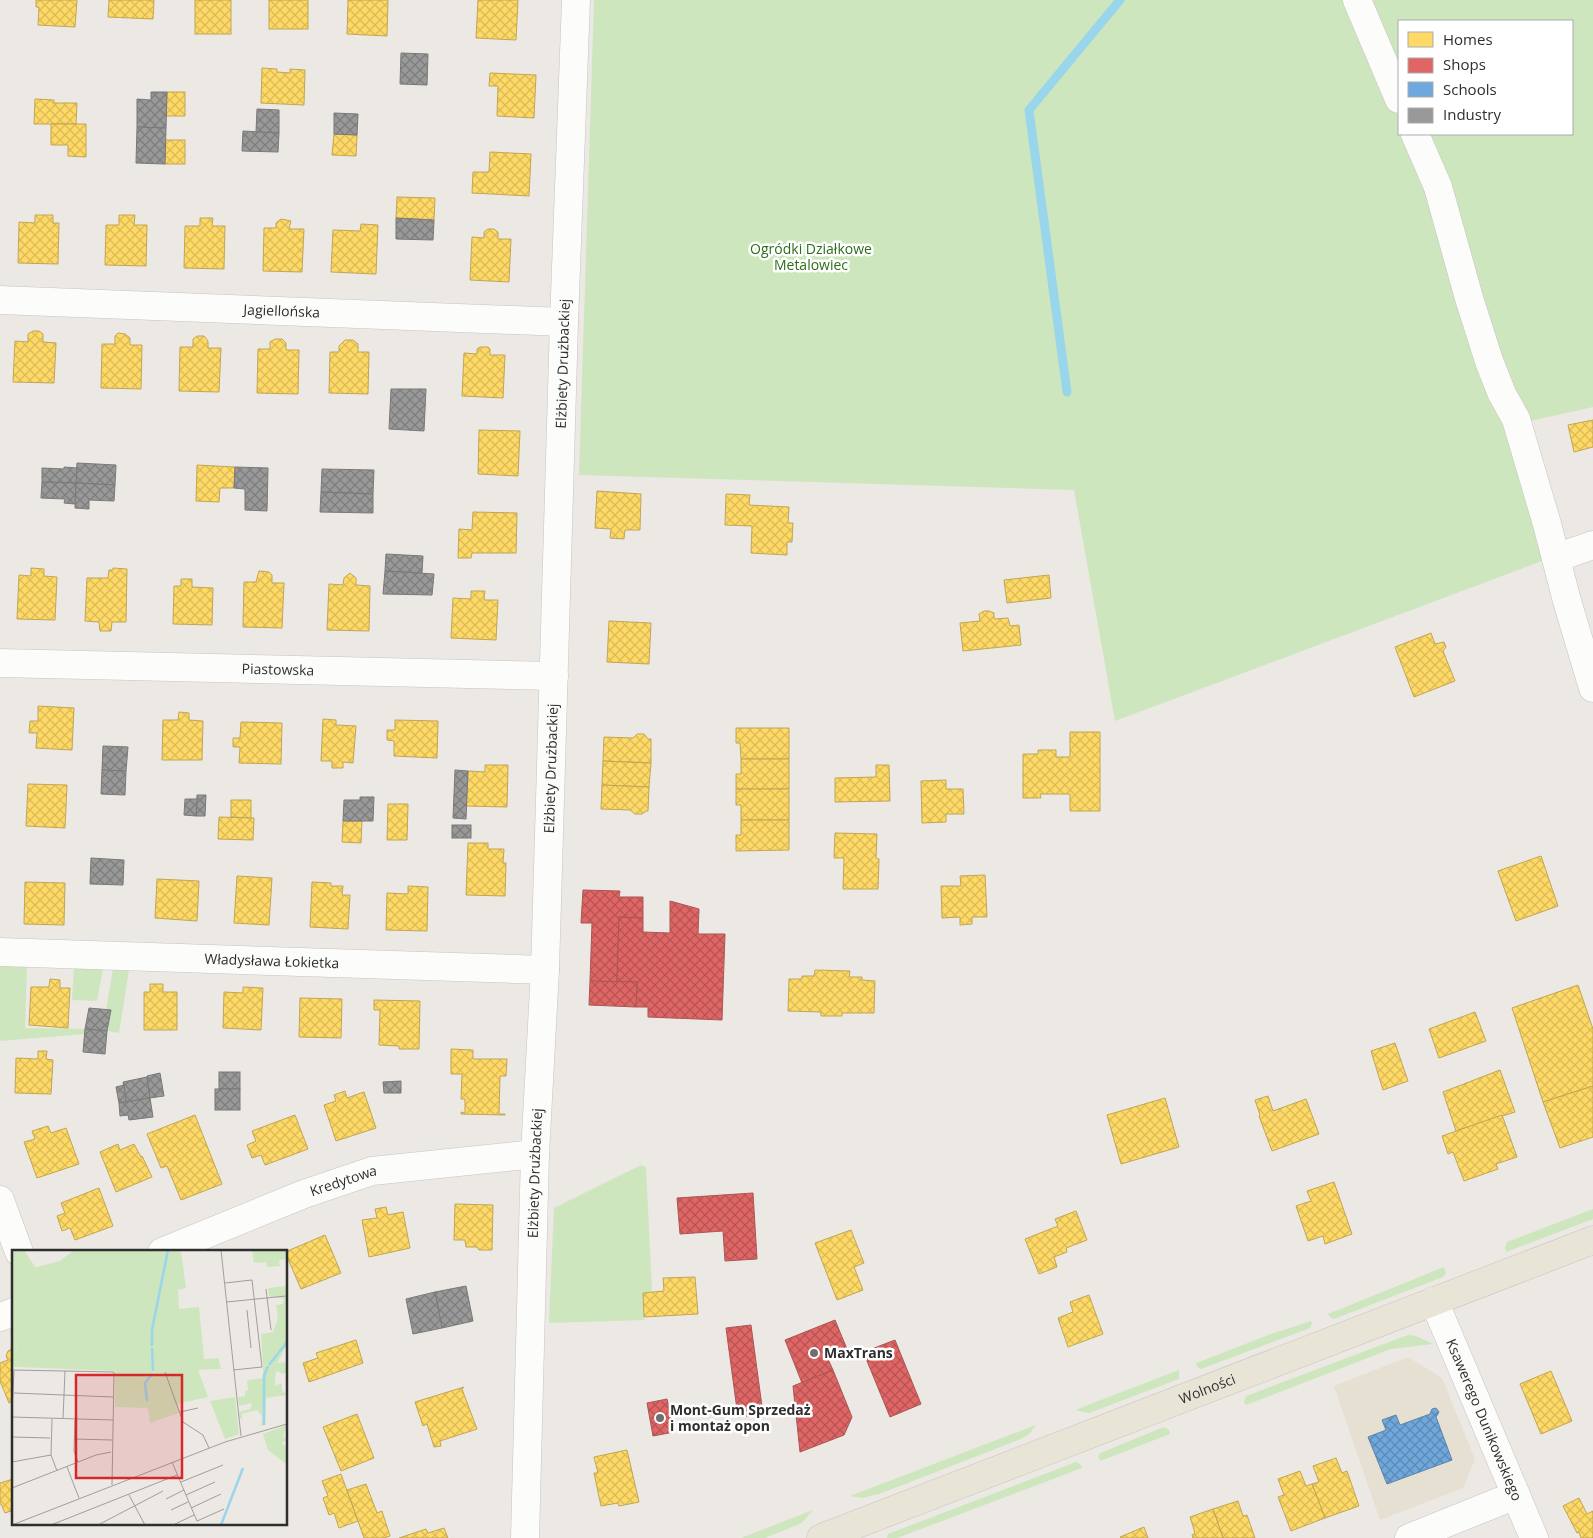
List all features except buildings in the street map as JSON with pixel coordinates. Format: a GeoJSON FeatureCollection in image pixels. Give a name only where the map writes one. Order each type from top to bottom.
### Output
{"type":"FeatureCollection","features":[{"type":"Feature","properties":{"kind":"main road","name":"Wolności"},"geometry":{"type":"LineString","coordinates":[[822,1538],[1593,1240]]}},
{"type":"Feature","properties":{"kind":"street","name":"Elżbiety Drużbackiej"},"geometry":{"type":"LineString","coordinates":[[525,1538],[535,1154],[545,970],[564,322],[576,0]]}},
{"type":"Feature","properties":{"kind":"street"},"geometry":{"type":"LineString","coordinates":[[1357,0],[1398,97]]}},
{"type":"Feature","properties":{"kind":"street"},"geometry":{"type":"LineString","coordinates":[[1415,135],[1438,187],[1468,298],[1489,361],[1502,394],[1516,419],[1593,688]]}},
{"type":"Feature","properties":{"kind":"street","name":"Jagiellońska"},"geometry":{"type":"LineString","coordinates":[[0,300],[564,322]]}},
{"type":"Feature","properties":{"kind":"street"},"geometry":{"type":"LineString","coordinates":[[1556,558],[1593,545]]}},
{"type":"Feature","properties":{"kind":"street","name":"Piastowska"},"geometry":{"type":"LineString","coordinates":[[0,663],[554,676]]}},
{"type":"Feature","properties":{"kind":"street","name":"Władysława Łokietka"},"geometry":{"type":"LineString","coordinates":[[0,952],[545,970]]}},
{"type":"Feature","properties":{"kind":"street","name":"Kredytowa"},"geometry":{"type":"LineString","coordinates":[[167,1250],[304,1194],[372,1171],[535,1154]]}},
{"type":"Feature","properties":{"kind":"street"},"geometry":{"type":"LineString","coordinates":[[0,1200],[18,1250]]}},
{"type":"Feature","properties":{"kind":"street","name":"Ksawerego Dunikowskiego"},"geometry":{"type":"LineString","coordinates":[[1434,1301],[1534,1538]]}},
{"type":"Feature","properties":{"kind":"street"},"geometry":{"type":"LineString","coordinates":[[0,1317],[12,1313]]}},
{"type":"Feature","properties":{"kind":"street"},"geometry":{"type":"LineString","coordinates":[[1409,1538],[1516,1495]]}},
{"type":"Feature","properties":{"kind":"shaded area"},"geometry":{"type":"Polygon","coordinates":[[[1408,1357],[1442,1378],[1475,1459],[1463,1488],[1380,1520],[1334,1386],[1408,1357]]]}},
{"type":"Feature","properties":{"kind":"green space","name":"Ogródki Działkowe Metalowiec"},"geometry":{"type":"Polygon","coordinates":[[[594,0],[1593,0],[1593,407],[1530,421],[1547,559],[1115,721],[1074,490],[579,475],[594,0]]]}},
{"type":"Feature","properties":{"kind":"green space"},"geometry":{"type":"Polygon","coordinates":[[[0,965],[27,966],[25,1028],[85,1029],[85,1034],[0,1041],[0,965]]]}},
{"type":"Feature","properties":{"kind":"green space"},"geometry":{"type":"Polygon","coordinates":[[[74,968],[103,969],[97,1001],[72,1000],[74,968]]]}},
{"type":"Feature","properties":{"kind":"green space"},"geometry":{"type":"Polygon","coordinates":[[[113,969],[129,970],[119,1033],[107,1031],[111,1011],[106,1010],[113,969]]]}},
{"type":"Feature","properties":{"kind":"green space"},"geometry":{"type":"Polygon","coordinates":[[[641,1165],[646,1167],[652,1292],[643,1293],[644,1320],[549,1323],[554,1208],[641,1165]]]}},
{"type":"Feature","properties":{"kind":"green space"},"geometry":{"type":"Polygon","coordinates":[[[1593,1209],[1593,1219],[1506,1252],[1507,1242],[1593,1209]]]}},
{"type":"Feature","properties":{"kind":"green space"},"geometry":{"type":"Polygon","coordinates":[[[1444,1267],[1446,1273],[1443,1277],[1334,1319],[1328,1314],[1444,1267]]]}},
{"type":"Feature","properties":{"kind":"green space"},"geometry":{"type":"Polygon","coordinates":[[[1311,1321],[1310,1328],[1201,1369],[1197,1367],[1196,1363],[1271,1334],[1311,1321]]]}},
{"type":"Feature","properties":{"kind":"green space"},"geometry":{"type":"Polygon","coordinates":[[[1410,1335],[1433,1344],[1391,1349],[1246,1405],[1244,1402],[1246,1396],[1410,1335]]]}},
{"type":"Feature","properties":{"kind":"green space"},"geometry":{"type":"Polygon","coordinates":[[[1179,1370],[1179,1379],[1089,1413],[1075,1410],[1179,1370]]]}},
{"type":"Feature","properties":{"kind":"green space"},"geometry":{"type":"Polygon","coordinates":[[[1036,1425],[1030,1433],[1021,1439],[879,1494],[862,1498],[850,1496],[1036,1425]]]}},
{"type":"Feature","properties":{"kind":"green space"},"geometry":{"type":"Polygon","coordinates":[[[1164,1427],[1169,1430],[1170,1434],[1100,1461],[1098,1457],[1100,1453],[1164,1427]]]}},
{"type":"Feature","properties":{"kind":"green space"},"geometry":{"type":"Polygon","coordinates":[[[1076,1462],[1082,1468],[897,1538],[887,1538],[888,1534],[1076,1462]]]}},
{"type":"Feature","properties":{"kind":"green space"},"geometry":{"type":"Polygon","coordinates":[[[813,1510],[802,1523],[765,1538],[741,1538],[813,1510]]]}},
{"type":"Feature","properties":{"kind":"waterway"},"geometry":{"type":"LineString","coordinates":[[1067,392],[1029,110],[1120,0]]}},
{"type":"Feature","properties":{"kind":"place","name":"MaxTrans"},"geometry":{"type":"Point","coordinates":[814,1353]}},
{"type":"Feature","properties":{"kind":"place","name":"Mont-Gum Sprzedaż i montaż opon"},"geometry":{"type":"Point","coordinates":[660,1418]}}]}
